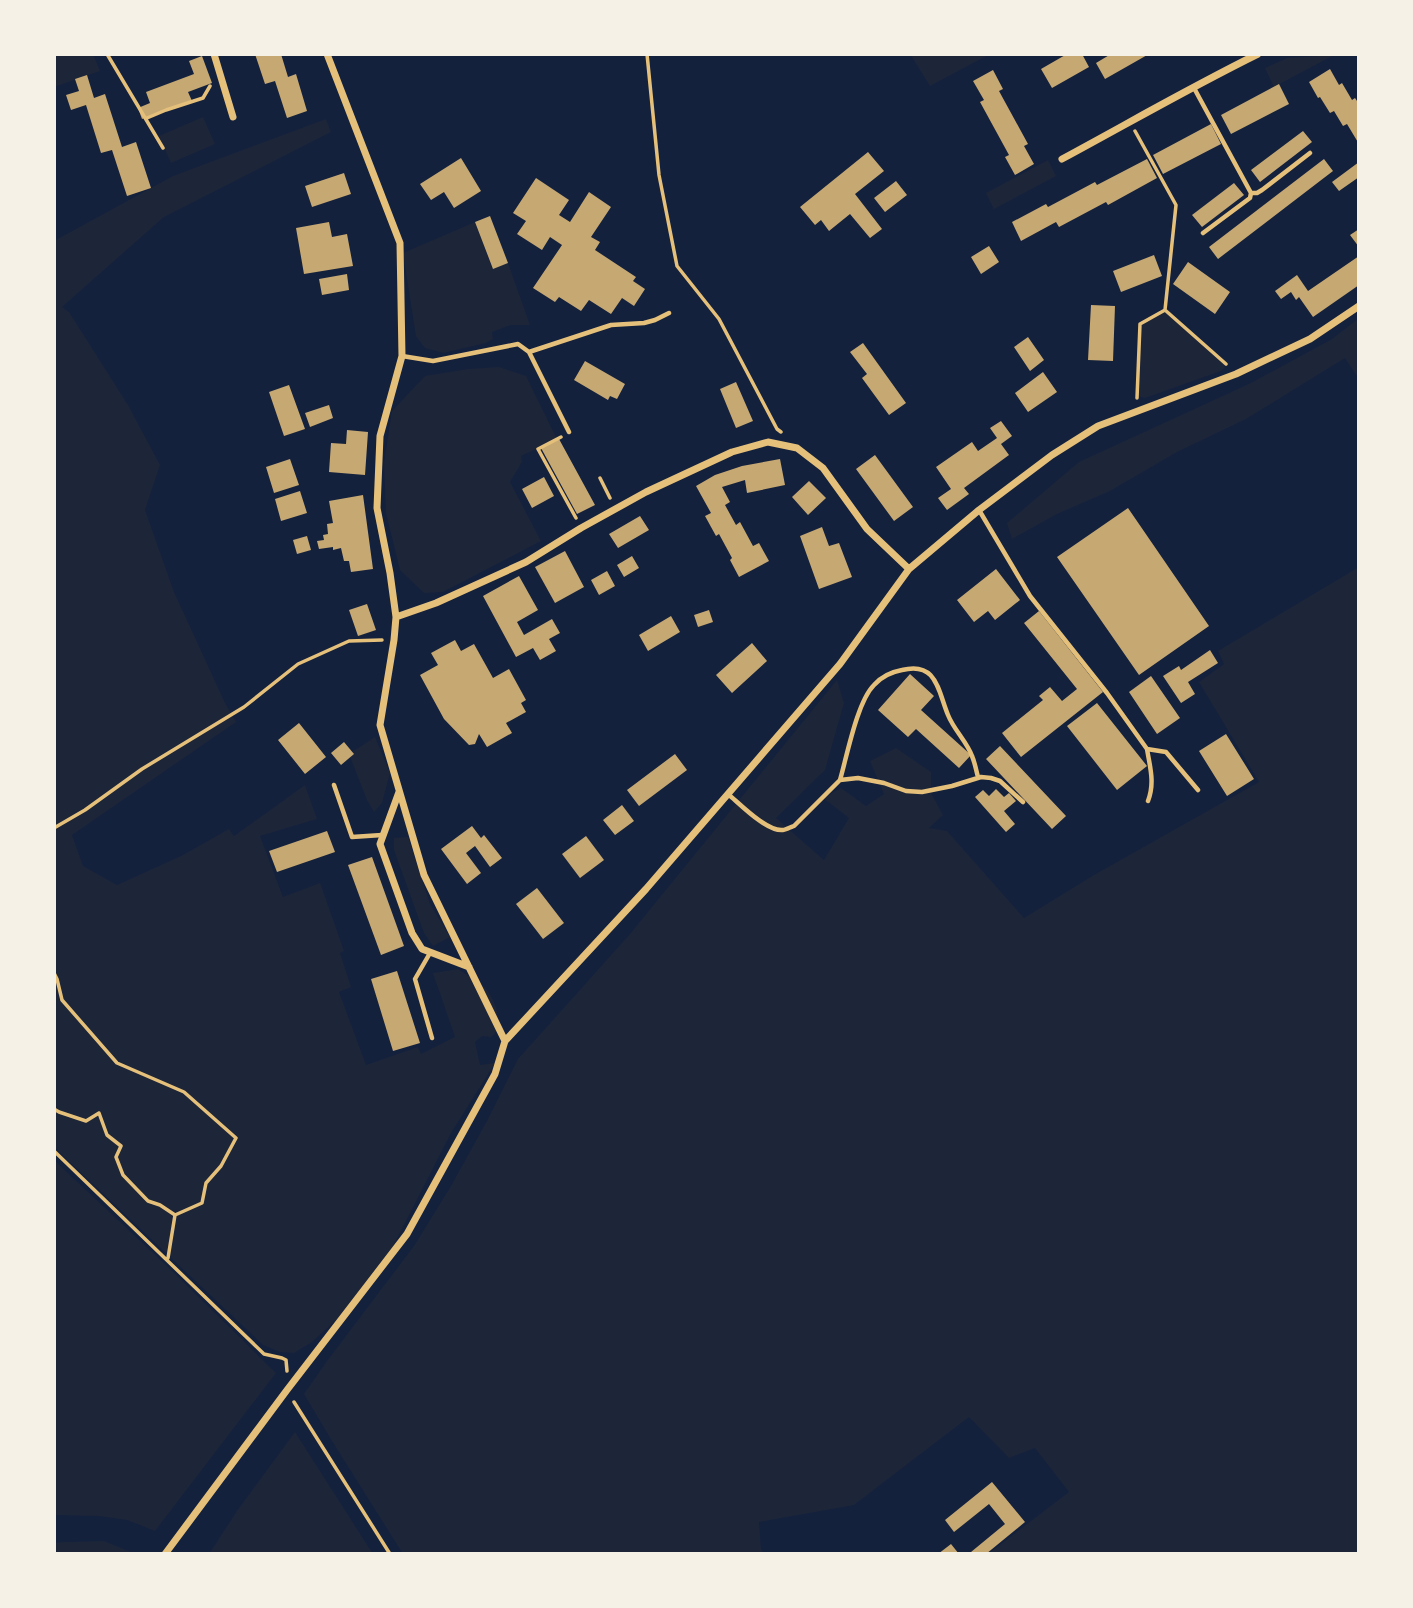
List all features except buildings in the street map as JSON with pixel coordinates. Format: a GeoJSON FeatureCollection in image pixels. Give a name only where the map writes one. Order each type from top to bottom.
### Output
{"type":"FeatureCollection","features":[{"type":"Feature","properties":{"kind":"street"},"geometry":{"type":"LineString","coordinates":[[214,54],[233,117]]}},
{"type":"Feature","properties":{"kind":"street"},"geometry":{"type":"LineString","coordinates":[[327,54],[400,243],[402,356],[380,436],[377,508],[396,617],[380,725],[424,875],[505,1041]]}},
{"type":"Feature","properties":{"kind":"street"},"geometry":{"type":"LineString","coordinates":[[1062,159],[1258,54]]}},
{"type":"Feature","properties":{"kind":"street"},"geometry":{"type":"LineString","coordinates":[[165,1554],[407,1234],[495,1074],[505,1041],[646,889],[840,664],[909,569],[979,510],[1052,454],[1098,426],[1236,374],[1310,339],[1359,306]]}},
{"type":"Feature","properties":{"kind":"street"},"geometry":{"type":"LineString","coordinates":[[396,617],[436,603],[526,562],[646,492],[732,452],[768,442],[797,448],[823,468],[867,529],[909,569]]}},
{"type":"Feature","properties":{"kind":"street"},"geometry":{"type":"LineString","coordinates":[[400,791],[380,844],[412,933],[422,949],[469,967]]}},
{"type":"Feature","properties":{"kind":"lane"},"geometry":{"type":"LineString","coordinates":[[1194,87],[1251,193],[1250,198],[1203,233]]}},
{"type":"Feature","properties":{"kind":"lane"},"geometry":{"type":"LineString","coordinates":[[1251,193],[1262,190],[1310,153]]}},
{"type":"Feature","properties":{"kind":"lane"},"geometry":{"type":"LineString","coordinates":[[529,352],[611,325],[644,323],[669,313]]}},
{"type":"Feature","properties":{"kind":"lane"},"geometry":{"type":"LineString","coordinates":[[402,356],[433,361],[518,344],[529,352],[569,432]]}},
{"type":"Feature","properties":{"kind":"lane"},"geometry":{"type":"LineString","coordinates":[[979,510],[1030,596],[1107,693],[1147,749],[1153,778],[1148,801]]}},
{"type":"Feature","properties":{"kind":"lane"},"geometry":{"type":"LineString","coordinates":[[727,794],[766,826],[776,830],[794,826],[840,780],[858,717],[872,686],[890,673],[905,669],[921,669],[935,680],[948,718],[971,754],[978,778]]}},
{"type":"Feature","properties":{"kind":"lane"},"geometry":{"type":"LineString","coordinates":[[1147,749],[1166,752],[1198,790]]}},
{"type":"Feature","properties":{"kind":"lane"},"geometry":{"type":"LineString","coordinates":[[840,780],[858,778],[906,791],[922,792],[978,778],[991,778],[1000,782],[1023,802]]}},
{"type":"Feature","properties":{"kind":"lane"},"geometry":{"type":"LineString","coordinates":[[334,785],[352,837],[383,835]]}},
{"type":"Feature","properties":{"kind":"lane"},"geometry":{"type":"LineString","coordinates":[[430,952],[415,979],[432,1038]]}},
{"type":"Feature","properties":{"kind":"path"},"geometry":{"type":"LineString","coordinates":[[107,54],[163,148]]}},
{"type":"Feature","properties":{"kind":"path"},"geometry":{"type":"LineString","coordinates":[[647,54],[659,175],[677,265],[719,319],[777,429],[797,448]]}},
{"type":"Feature","properties":{"kind":"path"},"geometry":{"type":"LineString","coordinates":[[147,118],[202,98],[219,72]]}},
{"type":"Feature","properties":{"kind":"path"},"geometry":{"type":"LineString","coordinates":[[1131,122],[1175,205],[1165,310]]}},
{"type":"Feature","properties":{"kind":"path"},"geometry":{"type":"LineString","coordinates":[[1165,310],[1236,374]]}},
{"type":"Feature","properties":{"kind":"path"},"geometry":{"type":"LineString","coordinates":[[1137,413],[1140,324],[1165,310]]}},
{"type":"Feature","properties":{"kind":"path"},"geometry":{"type":"LineString","coordinates":[[569,432],[538,449],[575,517]]}},
{"type":"Feature","properties":{"kind":"path"},"geometry":{"type":"LineString","coordinates":[[600,478],[609,496]]}},
{"type":"Feature","properties":{"kind":"path"},"geometry":{"type":"LineString","coordinates":[[54,828],[244,706],[298,664],[349,641],[394,640]]}},
{"type":"Feature","properties":{"kind":"path"},"geometry":{"type":"LineString","coordinates":[[54,973],[62,1000],[117,1063],[184,1092],[236,1138],[221,1167],[206,1183],[202,1203],[175,1216]]}},
{"type":"Feature","properties":{"kind":"path"},"geometry":{"type":"LineString","coordinates":[[54,1109],[86,1121],[99,1113],[107,1135],[121,1146],[116,1157],[123,1175],[148,1201],[160,1205],[175,1216]]}},
{"type":"Feature","properties":{"kind":"path"},"geometry":{"type":"LineString","coordinates":[[54,1151],[264,1354],[286,1360],[287,1390],[390,1554]]}},
{"type":"Feature","properties":{"kind":"path"},"geometry":{"type":"LineString","coordinates":[[167,1259],[175,1216]]}},
{"type":"Feature","properties":{"kind":"shaded area"},"geometry":{"type":"Polygon","coordinates":[[[54,54],[93,54],[100,71],[54,87],[54,54]]]}},
{"type":"Feature","properties":{"kind":"shaded area"},"geometry":{"type":"Polygon","coordinates":[[[910,54],[990,54],[930,86],[910,54]]]}},
{"type":"Feature","properties":{"kind":"shaded area"},"geometry":{"type":"Polygon","coordinates":[[[1334,55],[1274,87],[1265,68],[1287,58],[1334,55]]]}},
{"type":"Feature","properties":{"kind":"shaded area"},"geometry":{"type":"Polygon","coordinates":[[[203,117],[215,144],[171,163],[159,136],[203,117]]]}},
{"type":"Feature","properties":{"kind":"shaded area"},"geometry":{"type":"Polygon","coordinates":[[[326,119],[331,132],[164,217],[62,307],[69,312],[128,405],[160,465],[145,510],[174,592],[236,722],[72,835],[83,866],[117,885],[183,855],[229,829],[234,836],[305,785],[317,819],[260,836],[283,897],[320,883],[344,951],[340,953],[351,987],[339,992],[366,1065],[418,1047],[421,1054],[455,1037],[433,973],[458,969],[487,990],[498,1014],[495,1033],[491,1037],[482,1036],[475,1042],[480,1065],[495,1063],[451,1133],[387,1258],[358,1300],[312,1342],[294,1353],[280,1352],[263,1345],[54,1147],[54,241],[173,176],[326,119]]]}},
{"type":"Feature","properties":{"kind":"shaded area"},"geometry":{"type":"Polygon","coordinates":[[[1048,160],[1056,176],[994,209],[986,193],[1048,160]]]}},
{"type":"Feature","properties":{"kind":"shaded area"},"geometry":{"type":"Polygon","coordinates":[[[475,222],[492,268],[508,263],[530,325],[511,325],[492,332],[493,339],[486,343],[443,353],[425,348],[416,336],[403,253],[475,222]]]}},
{"type":"Feature","properties":{"kind":"shaded area"},"geometry":{"type":"Polygon","coordinates":[[[1165,312],[1223,361],[1225,367],[1221,371],[1145,398],[1141,397],[1138,395],[1140,323],[1165,312]]]}},
{"type":"Feature","properties":{"kind":"shaded area"},"geometry":{"type":"Polygon","coordinates":[[[1359,318],[1359,379],[1345,358],[1246,419],[1177,452],[1110,491],[1057,514],[1012,539],[1007,523],[1079,462],[1251,383],[1332,339],[1359,318]]]}},
{"type":"Feature","properties":{"kind":"shaded area"},"geometry":{"type":"Polygon","coordinates":[[[499,367],[526,376],[557,439],[521,456],[522,462],[510,482],[541,541],[443,592],[424,593],[400,570],[386,513],[384,463],[392,411],[425,376],[499,367]]]}},
{"type":"Feature","properties":{"kind":"shaded area"},"geometry":{"type":"Polygon","coordinates":[[[1359,567],[1359,1554],[988,1554],[1069,1492],[1035,1448],[1009,1458],[969,1417],[854,1505],[759,1522],[761,1549],[764,1554],[403,1554],[304,1394],[414,1246],[451,1186],[518,1059],[630,934],[837,680],[844,703],[825,770],[776,818],[824,860],[849,818],[823,798],[841,788],[866,806],[884,794],[870,761],[896,748],[931,772],[931,793],[943,815],[929,828],[947,831],[1024,918],[1094,875],[1259,782],[1199,682],[1224,664],[1218,651],[1359,567]]]}},
{"type":"Feature","properties":{"kind":"shaded area"},"geometry":{"type":"Polygon","coordinates":[[[375,737],[390,773],[382,803],[374,812],[349,754],[375,737]]]}},
{"type":"Feature","properties":{"kind":"shaded area"},"geometry":{"type":"Polygon","coordinates":[[[408,837],[430,904],[450,937],[433,946],[424,933],[394,850],[394,838],[408,837]]]}},
{"type":"Feature","properties":{"kind":"shaded area"},"geometry":{"type":"Polygon","coordinates":[[[54,1160],[276,1373],[155,1531],[127,1520],[54,1515],[54,1160]]]}},
{"type":"Feature","properties":{"kind":"shaded area"},"geometry":{"type":"Polygon","coordinates":[[[295,1432],[373,1554],[209,1554],[237,1511],[295,1432]]]}},
{"type":"Feature","properties":{"kind":"shaded area"},"geometry":{"type":"Polygon","coordinates":[[[104,1541],[136,1554],[54,1554],[54,1543],[104,1541]]]}}]}
